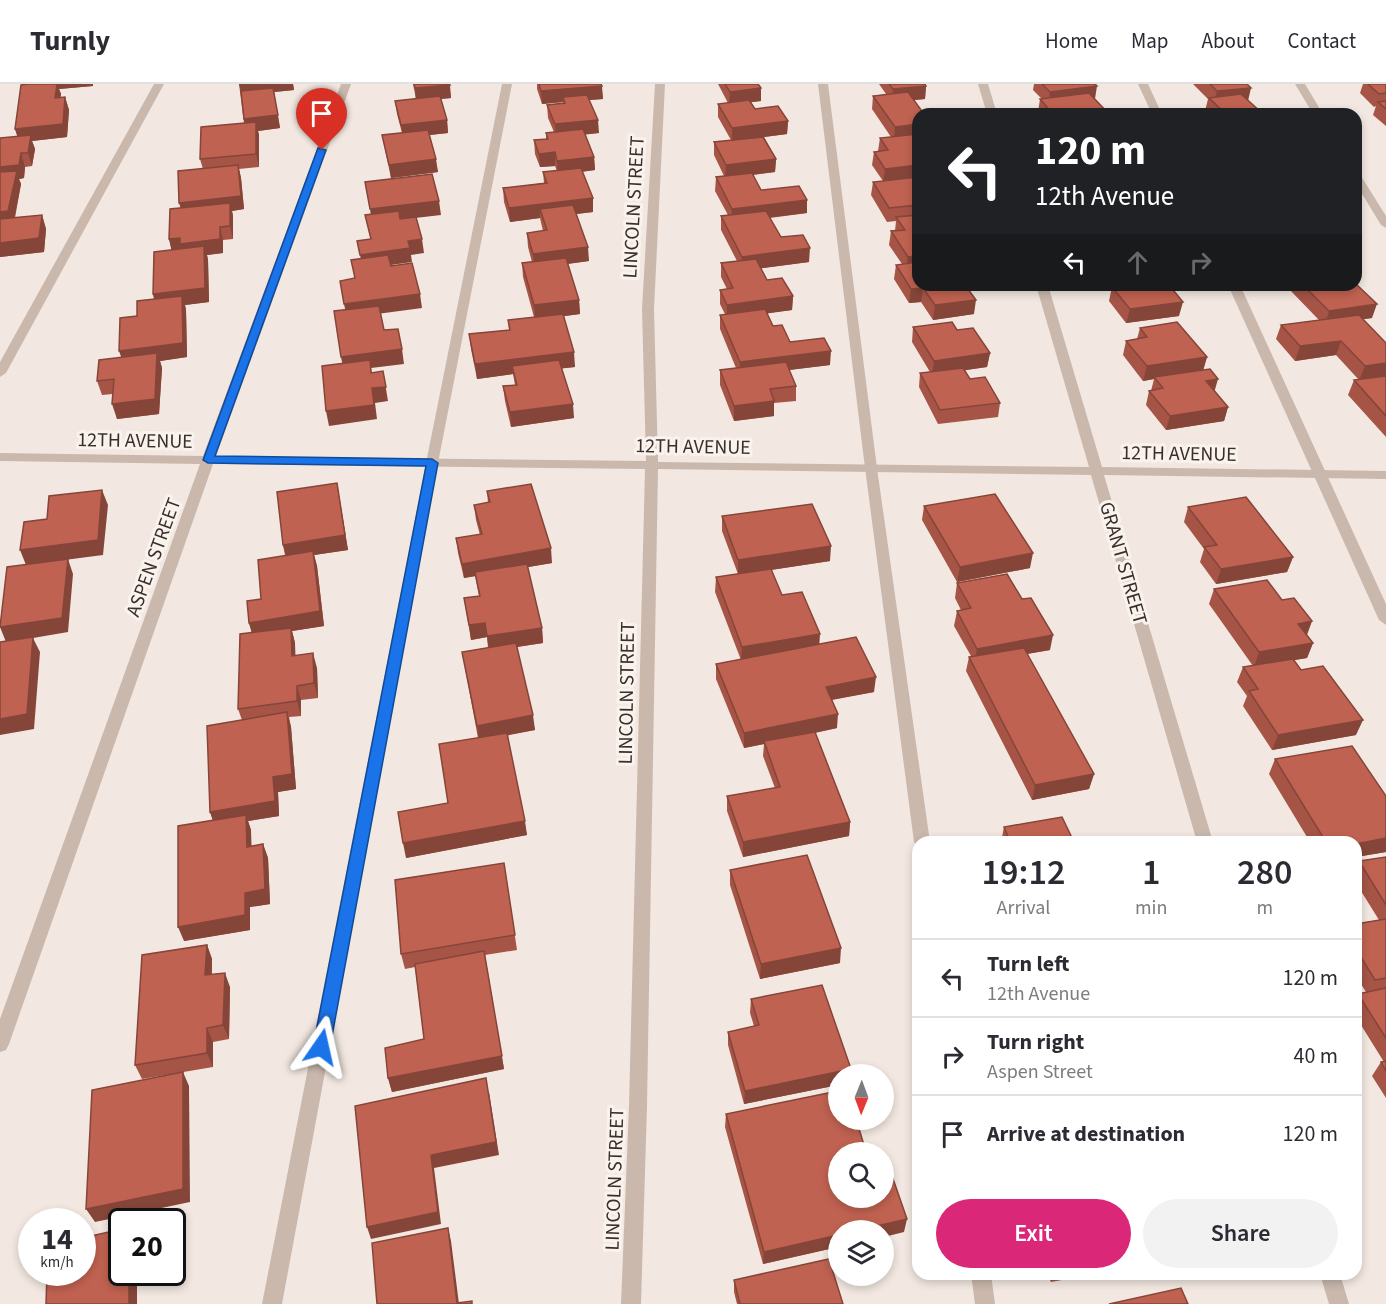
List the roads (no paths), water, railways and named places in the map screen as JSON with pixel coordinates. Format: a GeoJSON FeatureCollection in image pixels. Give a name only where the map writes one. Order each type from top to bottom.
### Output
{"type":"FeatureCollection","features":[{"type":"Feature","properties":{"kind":"street"},"geometry":{"type":"LineString","coordinates":[[0,373],[159,84]]}},
{"type":"Feature","properties":{"kind":"street","name":"ASPEN STREET"},"geometry":{"type":"LineString","coordinates":[[0,1044],[208,460],[346,84]]}},
{"type":"Feature","properties":{"kind":"street"},"geometry":{"type":"LineString","coordinates":[[272,1304],[432,463],[507,84]]}},
{"type":"Feature","properties":{"kind":"street","name":"LINCOLN STREET"},"geometry":{"type":"LineString","coordinates":[[631,1304],[638,1106],[652,465],[648,309],[660,84]]}},
{"type":"Feature","properties":{"kind":"street"},"geometry":{"type":"LineString","coordinates":[[823,84],[871,468],[921,836]]}},
{"type":"Feature","properties":{"kind":"street"},"geometry":{"type":"LineString","coordinates":[[983,84],[990,108]]}},
{"type":"Feature","properties":{"kind":"street"},"geometry":{"type":"LineString","coordinates":[[1143,84],[1154,108]]}},
{"type":"Feature","properties":{"kind":"street"},"geometry":{"type":"LineString","coordinates":[[1300,84],[1314,108]]}},
{"type":"Feature","properties":{"kind":"street"},"geometry":{"type":"LineString","coordinates":[[1362,186],[1386,225]]}},
{"type":"Feature","properties":{"kind":"street","name":"GRANT STREET"},"geometry":{"type":"LineString","coordinates":[[1044,291],[1203,836]]}},
{"type":"Feature","properties":{"kind":"street"},"geometry":{"type":"LineString","coordinates":[[1237,291],[1386,620]]}},
{"type":"Feature","properties":{"kind":"street","name":"12TH AVENUE"},"geometry":{"type":"LineString","coordinates":[[0,457],[1386,475]]}},
{"type":"Feature","properties":{"kind":"street"},"geometry":{"type":"LineString","coordinates":[[982,1280],[985,1304]]}},
{"type":"Feature","properties":{"kind":"street"},"geometry":{"type":"LineString","coordinates":[[1332,1280],[1339,1304]]}}]}
